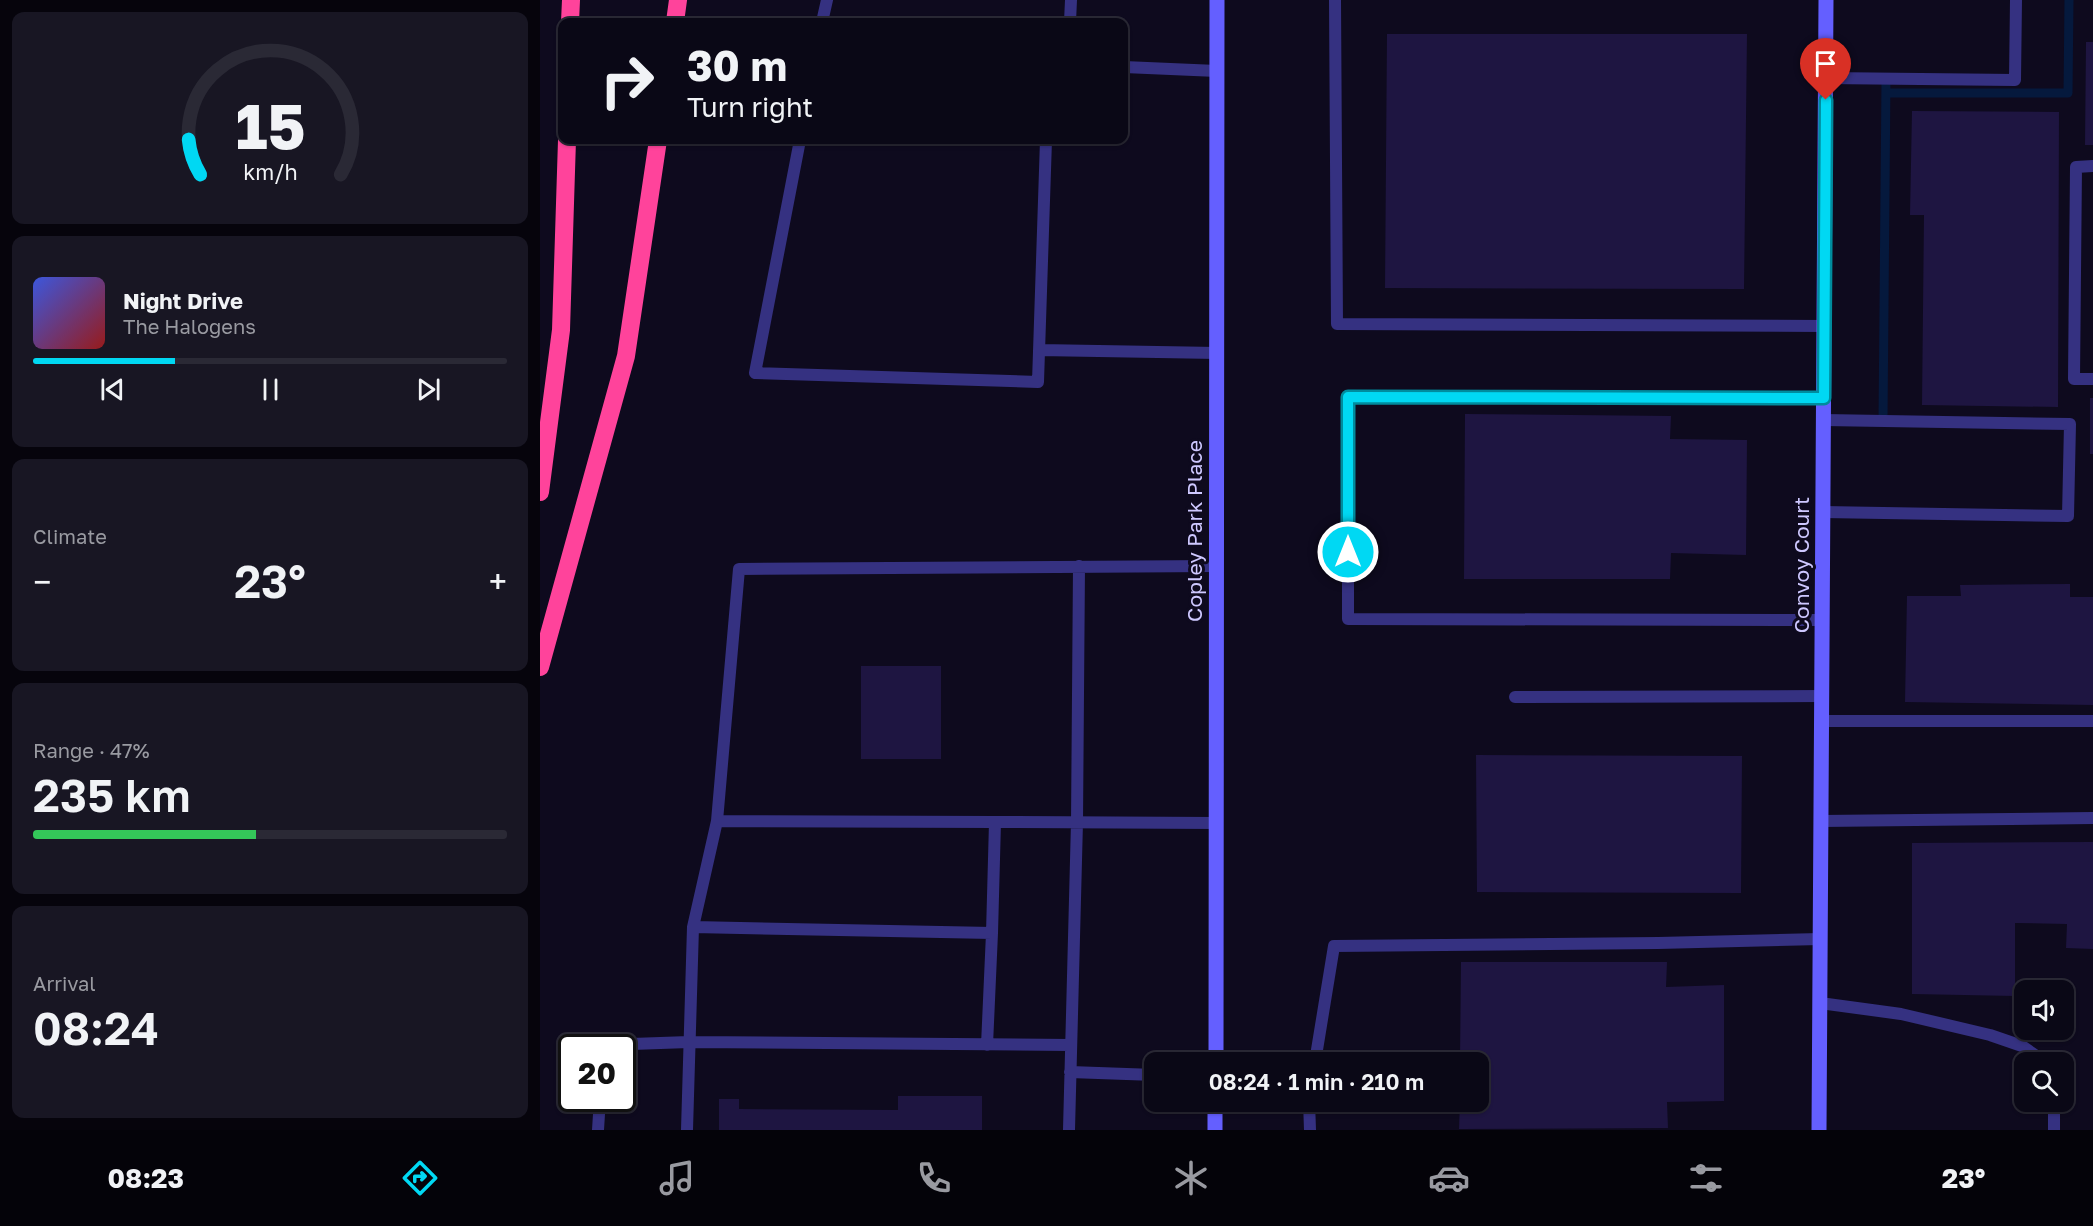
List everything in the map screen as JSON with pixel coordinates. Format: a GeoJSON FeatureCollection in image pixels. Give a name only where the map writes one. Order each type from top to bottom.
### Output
{"type":"FeatureCollection","features":[{"type":"Feature","properties":{"kind":"highway"},"geometry":{"type":"LineString","coordinates":[[570,18],[571,0]]}},
{"type":"Feature","properties":{"kind":"highway"},"geometry":{"type":"LineString","coordinates":[[676,18],[678,0]]}},
{"type":"Feature","properties":{"kind":"highway"},"geometry":{"type":"LineString","coordinates":[[540,492],[561,330],[567,144]]}},
{"type":"Feature","properties":{"kind":"highway"},"geometry":{"type":"LineString","coordinates":[[540,667],[626,356],[657,144]]}},
{"type":"Feature","properties":{"kind":"street","name":"Copley Park Place"},"geometry":{"type":"LineString","coordinates":[[1216,1052],[1217,0]]}},
{"type":"Feature","properties":{"kind":"street","name":"Convoy Court"},"geometry":{"type":"LineString","coordinates":[[1819,1130],[1826,0]]}},
{"type":"Feature","properties":{"kind":"street"},"geometry":{"type":"LineString","coordinates":[[1215,1112],[1215,1130]]}},
{"type":"Feature","properties":{"kind":"lane"},"geometry":{"type":"LineString","coordinates":[[823,18],[827,0]]}},
{"type":"Feature","properties":{"kind":"lane"},"geometry":{"type":"LineString","coordinates":[[1070,18],[1071,0]]}},
{"type":"Feature","properties":{"kind":"lane"},"geometry":{"type":"LineString","coordinates":[[1335,0],[1337,324],[1825,326]]}},
{"type":"Feature","properties":{"kind":"lane"},"geometry":{"type":"LineString","coordinates":[[1826,78],[2015,80],[2016,0]]}},
{"type":"Feature","properties":{"kind":"lane"},"geometry":{"type":"LineString","coordinates":[[1128,67],[1217,71]]}},
{"type":"Feature","properties":{"kind":"lane"},"geometry":{"type":"LineString","coordinates":[[799,144],[755,373],[1038,382],[1046,144]]}},
{"type":"Feature","properties":{"kind":"lane"},"geometry":{"type":"LineString","coordinates":[[2093,166],[2076,166],[2074,379],[2093,379]]}},
{"type":"Feature","properties":{"kind":"lane"},"geometry":{"type":"LineString","coordinates":[[1039,350],[1217,353]]}},
{"type":"Feature","properties":{"kind":"lane"},"geometry":{"type":"LineString","coordinates":[[1822,620],[1348,619],[1348,397],[1824,398]]}},
{"type":"Feature","properties":{"kind":"lane"},"geometry":{"type":"LineString","coordinates":[[1823,512],[2068,516],[2070,424],[1824,420]]}},
{"type":"Feature","properties":{"kind":"lane"},"geometry":{"type":"LineString","coordinates":[[1069,1130],[1077,822],[1079,566]]}},
{"type":"Feature","properties":{"kind":"lane"},"geometry":{"type":"LineString","coordinates":[[687,1130],[693,927],[717,821],[739,568],[1216,566]]}},
{"type":"Feature","properties":{"kind":"lane"},"geometry":{"type":"LineString","coordinates":[[1515,697],[1822,696]]}},
{"type":"Feature","properties":{"kind":"lane"},"geometry":{"type":"LineString","coordinates":[[1822,721],[2093,721]]}},
{"type":"Feature","properties":{"kind":"lane"},"geometry":{"type":"LineString","coordinates":[[1821,821],[2093,818]]}},
{"type":"Feature","properties":{"kind":"lane"},"geometry":{"type":"LineString","coordinates":[[717,821],[1216,823]]}},
{"type":"Feature","properties":{"kind":"lane"},"geometry":{"type":"LineString","coordinates":[[987,1045],[995,822]]}},
{"type":"Feature","properties":{"kind":"lane"},"geometry":{"type":"LineString","coordinates":[[693,927],[992,933]]}},
{"type":"Feature","properties":{"kind":"lane"},"geometry":{"type":"LineString","coordinates":[[1317,1052],[1334,946],[1820,939]]}},
{"type":"Feature","properties":{"kind":"lane"},"geometry":{"type":"LineString","coordinates":[[1820,1003],[1901,1014],[1990,1035],[2022,1046],[2031,1052]]}},
{"type":"Feature","properties":{"kind":"lane"},"geometry":{"type":"LineString","coordinates":[[636,1043],[689,1041],[1071,1045]]}},
{"type":"Feature","properties":{"kind":"lane"},"geometry":{"type":"LineString","coordinates":[[1070,1072],[1144,1075]]}},
{"type":"Feature","properties":{"kind":"lane"},"geometry":{"type":"LineString","coordinates":[[598,1130],[599,1112]]}},
{"type":"Feature","properties":{"kind":"lane"},"geometry":{"type":"LineString","coordinates":[[1309,1112],[1310,1130]]}},
{"type":"Feature","properties":{"kind":"lane"},"geometry":{"type":"LineString","coordinates":[[2054,1112],[2054,1130]]}},
{"type":"Feature","properties":{"kind":"building"},"geometry":{"type":"Polygon","coordinates":[[[1387,34],[1747,34],[1744,289],[1385,288],[1387,34]]]}},
{"type":"Feature","properties":{"kind":"building"},"geometry":{"type":"Polygon","coordinates":[[[2086,42],[2093,42],[2093,145],[2085,145],[2086,42]]]}},
{"type":"Feature","properties":{"kind":"building"},"geometry":{"type":"Polygon","coordinates":[[[1912,111],[2059,112],[2058,407],[1922,405],[1924,215],[1910,215],[1912,111]]]}},
{"type":"Feature","properties":{"kind":"building"},"geometry":{"type":"Polygon","coordinates":[[[2090,398],[2093,398],[2093,454],[2090,454],[2090,398]]]}},
{"type":"Feature","properties":{"kind":"building"},"geometry":{"type":"Polygon","coordinates":[[[1465,414],[1671,416],[1670,439],[1747,440],[1746,555],[1671,553],[1670,579],[1464,579],[1465,414]]]}},
{"type":"Feature","properties":{"kind":"building"},"geometry":{"type":"Polygon","coordinates":[[[2070,584],[2070,597],[2093,597],[2093,705],[1905,702],[1907,596],[1961,596],[1960,585],[2070,584]]]}},
{"type":"Feature","properties":{"kind":"building"},"geometry":{"type":"Polygon","coordinates":[[[861,666],[941,666],[941,759],[861,759],[861,666]]]}},
{"type":"Feature","properties":{"kind":"building"},"geometry":{"type":"Polygon","coordinates":[[[1476,755],[1742,756],[1741,893],[1477,892],[1476,755]]]}},
{"type":"Feature","properties":{"kind":"building"},"geometry":{"type":"Polygon","coordinates":[[[2093,842],[2093,949],[2066,948],[2067,924],[2015,923],[2014,996],[1912,994],[1912,843],[2093,842]]]}},
{"type":"Feature","properties":{"kind":"building"},"geometry":{"type":"Polygon","coordinates":[[[1461,962],[1667,962],[1666,987],[1724,985],[1724,1101],[1667,1102],[1668,1128],[1459,1129],[1460,1112],[1489,1112],[1489,1052],[1460,1052],[1461,962]]]}},
{"type":"Feature","properties":{"kind":"building"},"geometry":{"type":"Polygon","coordinates":[[[898,1096],[982,1096],[982,1130],[719,1130],[719,1099],[739,1099],[739,1109],[898,1110],[898,1096]]]}},
{"type":"Feature","properties":{"kind":"waterway"},"geometry":{"type":"LineString","coordinates":[[1886,93],[2068,93],[2069,0]]}},
{"type":"Feature","properties":{"kind":"waterway"},"geometry":{"type":"LineString","coordinates":[[1883,421],[1886,78]]}},
{"type":"Feature","properties":{"kind":"route"},"geometry":{"type":"LineString","coordinates":[[1348,552],[1348,397],[1824,398],[1826,100]]}}]}
